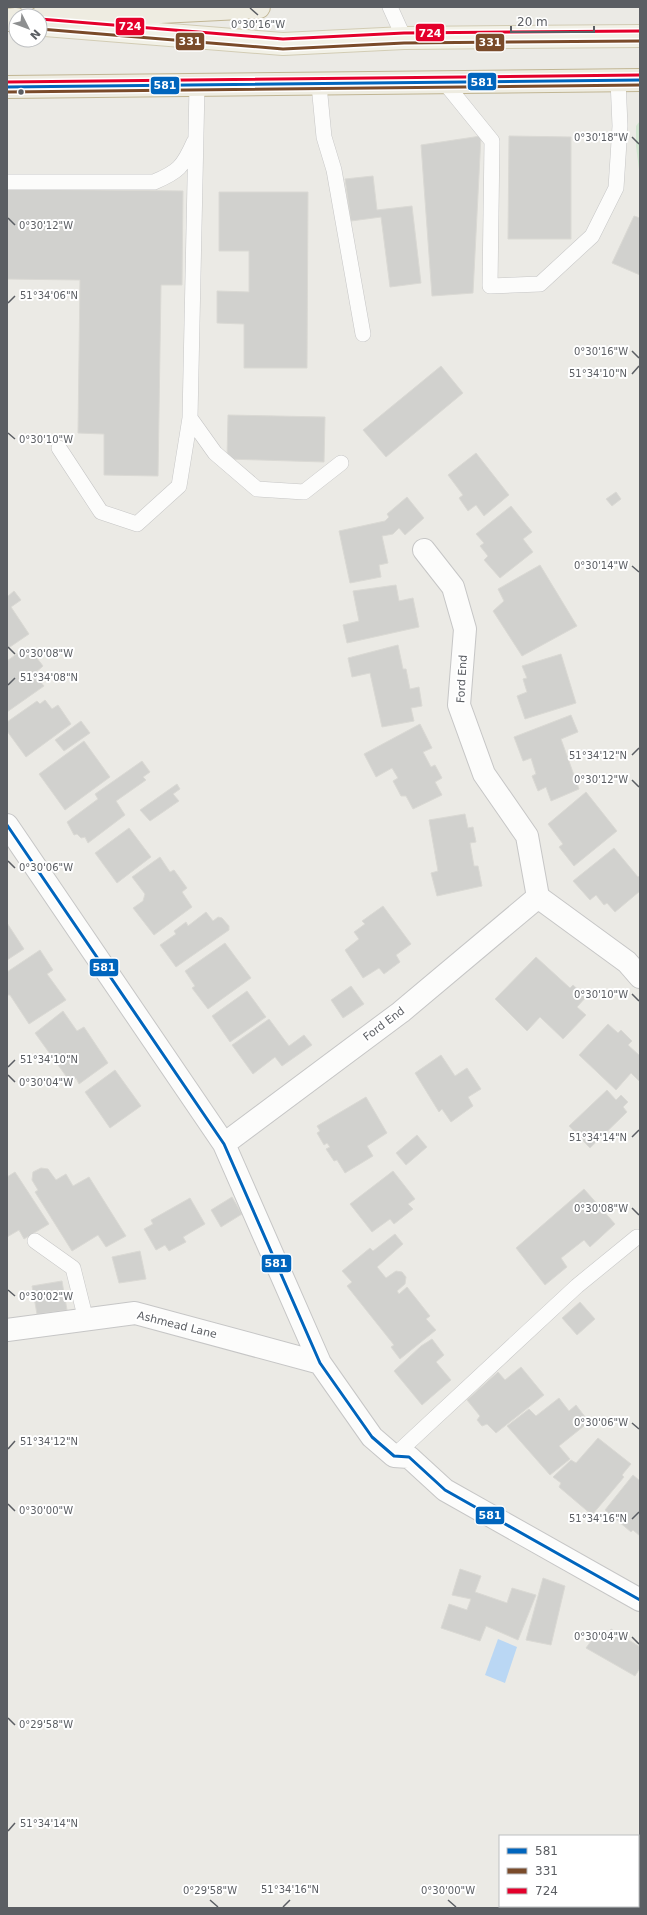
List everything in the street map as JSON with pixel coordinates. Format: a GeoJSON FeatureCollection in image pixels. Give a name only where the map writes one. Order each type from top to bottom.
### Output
{"type":"FeatureCollection","features":[{"type":"Feature","properties":{"kind":"highway"},"geometry":{"type":"LineString","coordinates":[[48,18],[248,7]]}},
{"type":"Feature","properties":{"kind":"highway"},"geometry":{"type":"LineString","coordinates":[[7,87],[319,85],[640,80]]}},
{"type":"Feature","properties":{"kind":"main road"},"geometry":{"type":"LineString","coordinates":[[48,25],[283,44],[404,38],[640,36]]}},
{"type":"Feature","properties":{"kind":"street","name":"Ford End"},"geometry":{"type":"LineString","coordinates":[[224,1144],[401,1012],[538,898],[527,836],[484,774],[459,705],[465,629],[453,587],[424,550]]}},
{"type":"Feature","properties":{"kind":"street"},"geometry":{"type":"LineString","coordinates":[[7,825],[224,1144],[320,1363],[372,1437],[394,1456],[409,1456],[445,1490],[640,1600]]}},
{"type":"Feature","properties":{"kind":"street"},"geometry":{"type":"LineString","coordinates":[[538,898],[627,962],[640,978]]}},
{"type":"Feature","properties":{"kind":"street","name":"Ashmead Lane"},"geometry":{"type":"LineString","coordinates":[[7,1330],[135,1313],[320,1363]]}},
{"type":"Feature","properties":{"kind":"lane"},"geometry":{"type":"LineString","coordinates":[[390,7],[404,38]]}},
{"type":"Feature","properties":{"kind":"lane"},"geometry":{"type":"LineString","coordinates":[[445,83],[492,141],[490,286],[540,284],[592,236],[616,188],[620,126],[618,80]]}},
{"type":"Feature","properties":{"kind":"lane"},"geometry":{"type":"LineString","coordinates":[[319,85],[324,137],[334,170],[363,334]]}},
{"type":"Feature","properties":{"kind":"lane"},"geometry":{"type":"LineString","coordinates":[[59,448],[100,512],[137,524],[179,486],[190,418],[197,86]]}},
{"type":"Feature","properties":{"kind":"lane"},"geometry":{"type":"LineString","coordinates":[[7,182],[154,182],[174,174],[187,159],[196,138]]}},
{"type":"Feature","properties":{"kind":"lane"},"geometry":{"type":"LineString","coordinates":[[190,418],[215,453],[257,489],[304,492],[341,463]]}},
{"type":"Feature","properties":{"kind":"lane"},"geometry":{"type":"LineString","coordinates":[[394,1456],[577,1286],[638,1237]]}},
{"type":"Feature","properties":{"kind":"lane"},"geometry":{"type":"LineString","coordinates":[[35,1241],[73,1268],[86,1320]]}},
{"type":"Feature","properties":{"kind":"green space"},"geometry":{"type":"Polygon","coordinates":[[[640,121],[640,177],[636,146],[636,126],[640,121]]]}},
{"type":"Feature","properties":{"kind":"water"},"geometry":{"type":"Polygon","coordinates":[[[498,1639],[517,1647],[505,1683],[485,1675],[498,1639]]]}},
{"type":"Feature","properties":{"kind":"building"},"geometry":{"type":"Polygon","coordinates":[[[481,136],[473,293],[432,296],[421,145],[481,136]]]}},
{"type":"Feature","properties":{"kind":"building"},"geometry":{"type":"Polygon","coordinates":[[[509,136],[571,137],[571,239],[508,239],[509,136]]]}},
{"type":"Feature","properties":{"kind":"building"},"geometry":{"type":"Polygon","coordinates":[[[373,176],[377,210],[412,206],[421,283],[390,287],[381,217],[351,221],[345,179],[373,176]]]}},
{"type":"Feature","properties":{"kind":"building"},"geometry":{"type":"Polygon","coordinates":[[[7,189],[183,191],[182,285],[161,285],[158,476],[104,475],[104,434],[78,433],[80,280],[7,279],[7,189]]]}},
{"type":"Feature","properties":{"kind":"building"},"geometry":{"type":"Polygon","coordinates":[[[219,192],[308,192],[307,368],[244,368],[244,324],[217,323],[217,291],[249,292],[249,251],[219,251],[219,192]]]}},
{"type":"Feature","properties":{"kind":"building"},"geometry":{"type":"Polygon","coordinates":[[[634,216],[640,218],[640,275],[612,263],[634,216]]]}},
{"type":"Feature","properties":{"kind":"building"},"geometry":{"type":"Polygon","coordinates":[[[441,366],[463,393],[386,457],[363,430],[441,366]]]}},
{"type":"Feature","properties":{"kind":"building"},"geometry":{"type":"Polygon","coordinates":[[[228,415],[325,417],[324,462],[227,459],[228,415]]]}},
{"type":"Feature","properties":{"kind":"building"},"geometry":{"type":"Polygon","coordinates":[[[476,453],[509,495],[484,516],[476,505],[468,511],[459,498],[463,495],[448,475],[476,453]]]}},
{"type":"Feature","properties":{"kind":"building"},"geometry":{"type":"Polygon","coordinates":[[[616,492],[621,499],[612,506],[606,499],[616,492]]]}},
{"type":"Feature","properties":{"kind":"building"},"geometry":{"type":"Polygon","coordinates":[[[407,497],[424,518],[405,535],[399,528],[393,534],[382,536],[388,563],[379,565],[381,577],[350,583],[339,531],[385,521],[389,517],[387,514],[407,497]]]}},
{"type":"Feature","properties":{"kind":"building"},"geometry":{"type":"Polygon","coordinates":[[[511,506],[532,532],[523,539],[533,552],[500,578],[484,560],[488,556],[480,546],[484,543],[476,534],[511,506]]]}},
{"type":"Feature","properties":{"kind":"building"},"geometry":{"type":"Polygon","coordinates":[[[540,565],[577,626],[522,656],[493,611],[504,601],[498,589],[540,565]]]}},
{"type":"Feature","properties":{"kind":"building"},"geometry":{"type":"Polygon","coordinates":[[[396,585],[399,601],[413,598],[419,627],[347,643],[343,625],[359,621],[353,591],[396,585]]]}},
{"type":"Feature","properties":{"kind":"building"},"geometry":{"type":"Polygon","coordinates":[[[14,591],[21,600],[11,607],[29,634],[7,649],[7,597],[14,591]]]}},
{"type":"Feature","properties":{"kind":"building"},"geometry":{"type":"Polygon","coordinates":[[[398,645],[403,669],[406,669],[410,689],[419,687],[422,706],[411,708],[414,721],[382,727],[370,673],[352,677],[348,658],[398,645]]]}},
{"type":"Feature","properties":{"kind":"building"},"geometry":{"type":"Polygon","coordinates":[[[30,649],[43,666],[34,674],[44,686],[7,712],[7,661],[18,653],[21,656],[30,649]]]}},
{"type":"Feature","properties":{"kind":"building"},"geometry":{"type":"Polygon","coordinates":[[[561,654],[576,703],[525,719],[517,696],[527,692],[523,679],[527,678],[522,666],[561,654]]]}},
{"type":"Feature","properties":{"kind":"building"},"geometry":{"type":"Polygon","coordinates":[[[45,700],[52,709],[58,705],[71,724],[26,757],[7,731],[7,722],[37,701],[40,704],[45,700]]]}},
{"type":"Feature","properties":{"kind":"building"},"geometry":{"type":"Polygon","coordinates":[[[571,715],[578,732],[561,739],[579,789],[551,801],[546,787],[538,791],[532,776],[536,774],[531,758],[523,761],[514,737],[571,715]]]}},
{"type":"Feature","properties":{"kind":"building"},"geometry":{"type":"Polygon","coordinates":[[[81,721],[90,733],[64,751],[55,740],[81,721]]]}},
{"type":"Feature","properties":{"kind":"building"},"geometry":{"type":"Polygon","coordinates":[[[420,724],[432,748],[423,752],[431,767],[435,765],[442,778],[435,782],[442,795],[413,809],[406,796],[401,796],[393,781],[398,778],[392,768],[376,777],[364,754],[420,724]]]}},
{"type":"Feature","properties":{"kind":"building"},"geometry":{"type":"Polygon","coordinates":[[[84,741],[110,777],[65,810],[39,774],[84,741]]]}},
{"type":"Feature","properties":{"kind":"building"},"geometry":{"type":"Polygon","coordinates":[[[142,761],[150,772],[143,777],[146,780],[116,801],[125,815],[88,843],[85,837],[81,838],[77,834],[74,835],[67,822],[98,799],[95,794],[142,761]]]}},
{"type":"Feature","properties":{"kind":"building"},"geometry":{"type":"Polygon","coordinates":[[[177,784],[180,789],[173,794],[179,801],[150,821],[140,810],[177,784]]]}},
{"type":"Feature","properties":{"kind":"building"},"geometry":{"type":"Polygon","coordinates":[[[586,792],[617,831],[574,866],[559,847],[563,844],[548,824],[586,792]]]}},
{"type":"Feature","properties":{"kind":"building"},"geometry":{"type":"Polygon","coordinates":[[[465,814],[468,828],[473,827],[476,842],[470,843],[474,866],[478,866],[482,886],[437,896],[431,873],[438,871],[429,820],[465,814]]]}},
{"type":"Feature","properties":{"kind":"building"},"geometry":{"type":"Polygon","coordinates":[[[129,828],[151,857],[117,883],[95,853],[129,828]]]}},
{"type":"Feature","properties":{"kind":"building"},"geometry":{"type":"Polygon","coordinates":[[[614,848],[638,877],[640,875],[640,891],[615,912],[607,903],[604,905],[596,895],[590,900],[573,881],[614,848]]]}},
{"type":"Feature","properties":{"kind":"building"},"geometry":{"type":"Polygon","coordinates":[[[160,857],[170,872],[174,870],[187,888],[182,892],[192,907],[154,935],[133,908],[143,901],[145,894],[132,877],[160,857]]]}},
{"type":"Feature","properties":{"kind":"building"},"geometry":{"type":"Polygon","coordinates":[[[383,906],[411,944],[396,955],[400,962],[384,974],[379,968],[363,978],[345,950],[359,939],[354,932],[365,924],[362,921],[383,906]]]}},
{"type":"Feature","properties":{"kind":"building"},"geometry":{"type":"Polygon","coordinates":[[[206,912],[213,921],[218,917],[222,918],[229,926],[229,930],[176,967],[160,945],[176,934],[174,931],[186,922],[188,926],[206,912]]]}},
{"type":"Feature","properties":{"kind":"building"},"geometry":{"type":"Polygon","coordinates":[[[7,923],[24,949],[7,960],[7,923]]]}},
{"type":"Feature","properties":{"kind":"building"},"geometry":{"type":"Polygon","coordinates":[[[225,943],[251,978],[208,1009],[192,988],[195,986],[185,971],[225,943]]]}},
{"type":"Feature","properties":{"kind":"building"},"geometry":{"type":"Polygon","coordinates":[[[40,950],[53,970],[47,974],[66,1000],[29,1024],[10,995],[7,995],[7,972],[40,950]]]}},
{"type":"Feature","properties":{"kind":"building"},"geometry":{"type":"Polygon","coordinates":[[[536,957],[570,988],[573,985],[586,997],[577,1007],[586,1015],[563,1039],[540,1017],[527,1031],[495,999],[536,957]]]}},
{"type":"Feature","properties":{"kind":"building"},"geometry":{"type":"Polygon","coordinates":[[[351,986],[364,1004],[343,1018],[331,1000],[351,986]]]}},
{"type":"Feature","properties":{"kind":"building"},"geometry":{"type":"Polygon","coordinates":[[[247,991],[266,1017],[230,1042],[212,1016],[247,991]]]}},
{"type":"Feature","properties":{"kind":"building"},"geometry":{"type":"Polygon","coordinates":[[[63,1011],[77,1031],[84,1027],[108,1063],[79,1084],[76,1078],[71,1083],[35,1033],[63,1011]]]}},
{"type":"Feature","properties":{"kind":"building"},"geometry":{"type":"Polygon","coordinates":[[[269,1019],[289,1046],[304,1035],[312,1045],[282,1066],[275,1057],[253,1074],[232,1045],[269,1019]]]}},
{"type":"Feature","properties":{"kind":"building"},"geometry":{"type":"Polygon","coordinates":[[[608,1024],[618,1033],[621,1030],[632,1041],[628,1045],[640,1056],[640,1082],[631,1073],[616,1090],[579,1055],[608,1024]]]}},
{"type":"Feature","properties":{"kind":"building"},"geometry":{"type":"Polygon","coordinates":[[[441,1055],[455,1076],[467,1068],[481,1089],[468,1097],[473,1106],[451,1122],[442,1109],[439,1112],[415,1073],[441,1055]]]}},
{"type":"Feature","properties":{"kind":"building"},"geometry":{"type":"Polygon","coordinates":[[[115,1070],[141,1106],[110,1128],[85,1092],[115,1070]]]}},
{"type":"Feature","properties":{"kind":"building"},"geometry":{"type":"Polygon","coordinates":[[[607,1090],[616,1100],[621,1095],[628,1102],[623,1107],[627,1112],[590,1148],[569,1126],[607,1090]]]}},
{"type":"Feature","properties":{"kind":"building"},"geometry":{"type":"Polygon","coordinates":[[[366,1097],[387,1133],[367,1146],[373,1156],[345,1173],[337,1160],[334,1161],[326,1149],[330,1147],[327,1143],[324,1145],[317,1133],[320,1131],[317,1126],[366,1097]]]}},
{"type":"Feature","properties":{"kind":"building"},"geometry":{"type":"Polygon","coordinates":[[[417,1135],[427,1147],[406,1165],[396,1153],[417,1135]]]}},
{"type":"Feature","properties":{"kind":"building"},"geometry":{"type":"Polygon","coordinates":[[[41,1168],[48,1169],[56,1180],[66,1174],[73,1186],[89,1177],[126,1236],[106,1247],[98,1235],[72,1251],[35,1192],[38,1190],[32,1180],[33,1172],[41,1168]]]}},
{"type":"Feature","properties":{"kind":"building"},"geometry":{"type":"Polygon","coordinates":[[[393,1171],[415,1199],[408,1204],[413,1209],[394,1224],[390,1219],[372,1232],[350,1204],[393,1171]]]}},
{"type":"Feature","properties":{"kind":"building"},"geometry":{"type":"Polygon","coordinates":[[[15,1172],[49,1224],[24,1239],[19,1230],[7,1237],[7,1177],[15,1172]]]}},
{"type":"Feature","properties":{"kind":"building"},"geometry":{"type":"Polygon","coordinates":[[[584,1189],[615,1224],[590,1247],[584,1240],[561,1258],[567,1267],[545,1285],[516,1248],[584,1189]]]}},
{"type":"Feature","properties":{"kind":"building"},"geometry":{"type":"Polygon","coordinates":[[[232,1197],[242,1214],[221,1227],[211,1210],[232,1197]]]}},
{"type":"Feature","properties":{"kind":"building"},"geometry":{"type":"Polygon","coordinates":[[[190,1198],[205,1224],[183,1237],[186,1242],[169,1251],[165,1245],[156,1250],[144,1229],[153,1224],[151,1220],[190,1198]]]}},
{"type":"Feature","properties":{"kind":"building"},"geometry":{"type":"Polygon","coordinates":[[[395,1234],[403,1244],[377,1267],[386,1278],[396,1271],[402,1272],[406,1277],[405,1284],[397,1291],[399,1294],[407,1287],[430,1316],[426,1319],[436,1330],[400,1359],[391,1347],[394,1345],[347,1286],[352,1282],[342,1271],[370,1248],[373,1251],[395,1234]]]}},
{"type":"Feature","properties":{"kind":"building"},"geometry":{"type":"Polygon","coordinates":[[[140,1251],[146,1279],[119,1283],[112,1257],[140,1251]]]}},
{"type":"Feature","properties":{"kind":"building"},"geometry":{"type":"Polygon","coordinates":[[[62,1281],[67,1310],[37,1314],[32,1286],[62,1281]]]}},
{"type":"Feature","properties":{"kind":"building"},"geometry":{"type":"Polygon","coordinates":[[[580,1302],[595,1319],[577,1335],[562,1318],[580,1302]]]}},
{"type":"Feature","properties":{"kind":"building"},"geometry":{"type":"Polygon","coordinates":[[[432,1339],[444,1355],[436,1362],[451,1380],[422,1405],[394,1371],[421,1346],[432,1339]]]}},
{"type":"Feature","properties":{"kind":"building"},"geometry":{"type":"Polygon","coordinates":[[[521,1367],[544,1395],[496,1433],[487,1424],[482,1426],[477,1420],[480,1416],[467,1400],[498,1372],[505,1380],[521,1367]]]}},
{"type":"Feature","properties":{"kind":"building"},"geometry":{"type":"Polygon","coordinates":[[[559,1398],[569,1411],[576,1405],[589,1422],[559,1446],[570,1459],[550,1475],[507,1426],[529,1409],[536,1416],[559,1398]]]}},
{"type":"Feature","properties":{"kind":"building"},"geometry":{"type":"Polygon","coordinates":[[[598,1438],[631,1464],[622,1475],[624,1477],[592,1515],[559,1487],[561,1483],[553,1477],[571,1460],[576,1463],[598,1438]]]}},
{"type":"Feature","properties":{"kind":"building"},"geometry":{"type":"Polygon","coordinates":[[[633,1475],[640,1481],[640,1536],[633,1530],[631,1532],[605,1510],[633,1475]]]}},
{"type":"Feature","properties":{"kind":"building"},"geometry":{"type":"Polygon","coordinates":[[[460,1569],[481,1576],[475,1592],[507,1603],[512,1588],[536,1595],[518,1640],[486,1626],[480,1641],[441,1628],[449,1604],[467,1610],[471,1599],[452,1595],[460,1569]]]}},
{"type":"Feature","properties":{"kind":"building"},"geometry":{"type":"Polygon","coordinates":[[[543,1578],[565,1586],[551,1645],[526,1640],[543,1578]]]}},
{"type":"Feature","properties":{"kind":"building"},"geometry":{"type":"Polygon","coordinates":[[[611,1629],[640,1647],[640,1668],[635,1676],[586,1648],[594,1637],[604,1642],[611,1629]]]}},
{"type":"Feature","properties":{"kind":"transit line","name":"724"},"geometry":{"type":"LineString","coordinates":[[48,20],[283,39],[404,33],[640,31]]}},
{"type":"Feature","properties":{"kind":"transit line","name":"331"},"geometry":{"type":"LineString","coordinates":[[48,30],[283,49],[404,43],[640,41]]}},
{"type":"Feature","properties":{"kind":"transit line","name":"724"},"geometry":{"type":"LineString","coordinates":[[7,82],[640,75]]}},
{"type":"Feature","properties":{"kind":"transit line","name":"581"},"geometry":{"type":"LineString","coordinates":[[7,87],[640,80]]}},
{"type":"Feature","properties":{"kind":"transit line","name":"331"},"geometry":{"type":"LineString","coordinates":[[7,92],[640,85]]}},
{"type":"Feature","properties":{"kind":"transit line","name":"581"},"geometry":{"type":"LineString","coordinates":[[7,825],[224,1144],[320,1363],[372,1437],[394,1456],[409,1457],[445,1490],[640,1600]]}}]}
